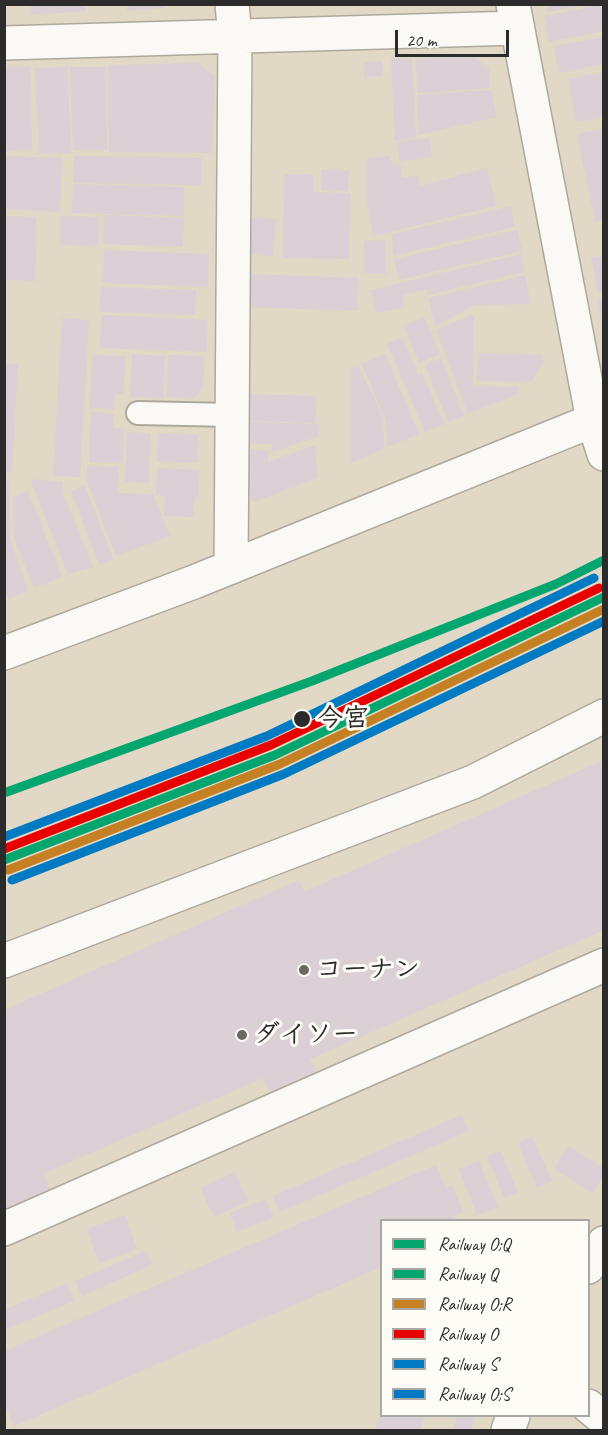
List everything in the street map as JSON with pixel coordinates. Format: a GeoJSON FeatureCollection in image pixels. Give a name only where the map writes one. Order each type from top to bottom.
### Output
{"type":"FeatureCollection","features":[{"type":"Feature","properties":{"kind":"street"},"geometry":{"type":"LineString","coordinates":[[231,567],[235,37],[232,4]]}},
{"type":"Feature","properties":{"kind":"street"},"geometry":{"type":"LineString","coordinates":[[4,43],[235,37],[515,16],[598,418],[603,454]]}},
{"type":"Feature","properties":{"kind":"street"},"geometry":{"type":"LineString","coordinates":[[4,653],[231,567],[598,418]]}},
{"type":"Feature","properties":{"kind":"street"},"geometry":{"type":"LineString","coordinates":[[4,961],[473,782],[603,716]]}},
{"type":"Feature","properties":{"kind":"street"},"geometry":{"type":"LineString","coordinates":[[4,1229],[603,965]]}},
{"type":"Feature","properties":{"kind":"street"},"geometry":{"type":"LineString","coordinates":[[590,1264],[603,1243]]}},
{"type":"Feature","properties":{"kind":"street"},"geometry":{"type":"LineString","coordinates":[[590,1408],[603,1419]]}},
{"type":"Feature","properties":{"kind":"lane"},"geometry":{"type":"LineString","coordinates":[[138,413],[232,415]]}},
{"type":"Feature","properties":{"kind":"building"},"geometry":{"type":"Polygon","coordinates":[[[30,4],[85,4],[86,11],[31,15],[30,4]]]}},
{"type":"Feature","properties":{"kind":"building"},"geometry":{"type":"Polygon","coordinates":[[[127,4],[164,4],[164,8],[127,11],[127,4]]]}},
{"type":"Feature","properties":{"kind":"building"},"geometry":{"type":"Polygon","coordinates":[[[546,4],[580,4],[580,6],[548,12],[546,4]]]}},
{"type":"Feature","properties":{"kind":"building"},"geometry":{"type":"Polygon","coordinates":[[[604,4],[604,31],[549,42],[544,16],[604,4]]]}},
{"type":"Feature","properties":{"kind":"building"},"geometry":{"type":"Polygon","coordinates":[[[604,37],[604,64],[559,73],[554,46],[604,37]]]}},
{"type":"Feature","properties":{"kind":"building"},"geometry":{"type":"Polygon","coordinates":[[[472,55],[489,69],[490,88],[417,93],[416,59],[472,55]]]}},
{"type":"Feature","properties":{"kind":"building"},"geometry":{"type":"Polygon","coordinates":[[[412,58],[416,137],[395,141],[391,59],[412,58]]]}},
{"type":"Feature","properties":{"kind":"building"},"geometry":{"type":"Polygon","coordinates":[[[382,61],[383,76],[364,77],[364,62],[382,61]]]}},
{"type":"Feature","properties":{"kind":"building"},"geometry":{"type":"Polygon","coordinates":[[[198,63],[215,76],[212,153],[109,152],[108,65],[198,63]]]}},
{"type":"Feature","properties":{"kind":"building"},"geometry":{"type":"Polygon","coordinates":[[[4,66],[30,66],[32,150],[5,151],[4,66]]]}},
{"type":"Feature","properties":{"kind":"building"},"geometry":{"type":"Polygon","coordinates":[[[67,67],[71,153],[39,154],[35,68],[67,67]]]}},
{"type":"Feature","properties":{"kind":"building"},"geometry":{"type":"Polygon","coordinates":[[[70,67],[105,67],[107,150],[73,150],[70,67]]]}},
{"type":"Feature","properties":{"kind":"building"},"geometry":{"type":"Polygon","coordinates":[[[604,72],[604,117],[576,122],[568,79],[604,72]]]}},
{"type":"Feature","properties":{"kind":"building"},"geometry":{"type":"Polygon","coordinates":[[[491,90],[497,117],[419,135],[417,95],[491,90]]]}},
{"type":"Feature","properties":{"kind":"building"},"geometry":{"type":"Polygon","coordinates":[[[604,128],[604,220],[595,222],[577,134],[604,128]]]}},
{"type":"Feature","properties":{"kind":"building"},"geometry":{"type":"Polygon","coordinates":[[[429,138],[432,157],[399,161],[397,142],[429,138]]]}},
{"type":"Feature","properties":{"kind":"building"},"geometry":{"type":"Polygon","coordinates":[[[4,156],[62,158],[60,212],[4,209],[4,156]]]}},
{"type":"Feature","properties":{"kind":"building"},"geometry":{"type":"Polygon","coordinates":[[[74,156],[202,158],[202,185],[73,183],[74,156]]]}},
{"type":"Feature","properties":{"kind":"building"},"geometry":{"type":"Polygon","coordinates":[[[390,156],[392,165],[400,164],[403,178],[418,175],[420,186],[487,168],[496,206],[373,236],[367,203],[367,158],[390,156]]]}},
{"type":"Feature","properties":{"kind":"building"},"geometry":{"type":"Polygon","coordinates":[[[321,170],[349,170],[348,191],[321,190],[321,170]]]}},
{"type":"Feature","properties":{"kind":"building"},"geometry":{"type":"Polygon","coordinates":[[[284,174],[314,175],[314,192],[350,193],[349,259],[283,258],[284,174]]]}},
{"type":"Feature","properties":{"kind":"building"},"geometry":{"type":"Polygon","coordinates":[[[73,184],[184,187],[184,216],[72,213],[73,184]]]}},
{"type":"Feature","properties":{"kind":"building"},"geometry":{"type":"Polygon","coordinates":[[[511,206],[515,227],[393,256],[392,234],[511,206]]]}},
{"type":"Feature","properties":{"kind":"building"},"geometry":{"type":"Polygon","coordinates":[[[104,215],[184,218],[183,247],[103,244],[104,215]]]}},
{"type":"Feature","properties":{"kind":"building"},"geometry":{"type":"Polygon","coordinates":[[[4,216],[36,217],[35,281],[4,280],[4,216]]]}},
{"type":"Feature","properties":{"kind":"building"},"geometry":{"type":"Polygon","coordinates":[[[60,216],[99,217],[98,246],[60,245],[60,216]]]}},
{"type":"Feature","properties":{"kind":"building"},"geometry":{"type":"Polygon","coordinates":[[[251,217],[276,219],[273,256],[249,254],[251,217]]]}},
{"type":"Feature","properties":{"kind":"building"},"geometry":{"type":"Polygon","coordinates":[[[517,230],[522,251],[399,280],[394,259],[517,230]]]}},
{"type":"Feature","properties":{"kind":"building"},"geometry":{"type":"Polygon","coordinates":[[[386,240],[386,274],[364,273],[364,241],[386,240]]]}},
{"type":"Feature","properties":{"kind":"building"},"geometry":{"type":"Polygon","coordinates":[[[104,250],[209,254],[208,287],[103,283],[104,250]]]}},
{"type":"Feature","properties":{"kind":"building"},"geometry":{"type":"Polygon","coordinates":[[[521,254],[525,272],[428,295],[427,289],[402,295],[404,307],[377,313],[371,290],[521,254]]]}},
{"type":"Feature","properties":{"kind":"building"},"geometry":{"type":"Polygon","coordinates":[[[604,256],[604,291],[598,292],[591,258],[604,256]]]}},
{"type":"Feature","properties":{"kind":"building"},"geometry":{"type":"Polygon","coordinates":[[[248,274],[358,278],[357,311],[247,307],[248,274]]]}},
{"type":"Feature","properties":{"kind":"building"},"geometry":{"type":"Polygon","coordinates":[[[525,275],[531,304],[475,305],[435,326],[428,298],[525,275]]]}},
{"type":"Feature","properties":{"kind":"building"},"geometry":{"type":"Polygon","coordinates":[[[101,287],[196,290],[195,315],[100,312],[101,287]]]}},
{"type":"Feature","properties":{"kind":"building"},"geometry":{"type":"Polygon","coordinates":[[[604,297],[604,328],[602,328],[598,299],[604,297]]]}},
{"type":"Feature","properties":{"kind":"building"},"geometry":{"type":"Polygon","coordinates":[[[474,314],[473,386],[520,387],[518,394],[468,414],[436,330],[474,314]]]}},
{"type":"Feature","properties":{"kind":"building"},"geometry":{"type":"Polygon","coordinates":[[[102,315],[207,320],[206,352],[100,348],[102,315]]]}},
{"type":"Feature","properties":{"kind":"building"},"geometry":{"type":"Polygon","coordinates":[[[424,317],[440,354],[419,363],[404,326],[424,317]]]}},
{"type":"Feature","properties":{"kind":"building"},"geometry":{"type":"Polygon","coordinates":[[[62,318],[89,320],[80,477],[53,476],[62,318]]]}},
{"type":"Feature","properties":{"kind":"building"},"geometry":{"type":"Polygon","coordinates":[[[402,337],[418,375],[422,373],[444,424],[425,432],[387,344],[402,337]]]}},
{"type":"Feature","properties":{"kind":"building"},"geometry":{"type":"Polygon","coordinates":[[[478,353],[543,355],[543,362],[531,382],[477,381],[478,353]]]}},
{"type":"Feature","properties":{"kind":"building"},"geometry":{"type":"Polygon","coordinates":[[[132,354],[165,356],[163,398],[130,397],[132,354]]]}},
{"type":"Feature","properties":{"kind":"building"},"geometry":{"type":"Polygon","coordinates":[[[385,354],[419,434],[387,447],[386,421],[362,364],[385,354]]]}},
{"type":"Feature","properties":{"kind":"building"},"geometry":{"type":"Polygon","coordinates":[[[92,355],[125,356],[124,394],[115,394],[114,409],[90,408],[92,355]]]}},
{"type":"Feature","properties":{"kind":"building"},"geometry":{"type":"Polygon","coordinates":[[[168,355],[204,356],[203,387],[194,398],[167,397],[168,355]]]}},
{"type":"Feature","properties":{"kind":"building"},"geometry":{"type":"Polygon","coordinates":[[[441,358],[464,416],[448,422],[425,365],[441,358]]]}},
{"type":"Feature","properties":{"kind":"building"},"geometry":{"type":"Polygon","coordinates":[[[4,363],[18,364],[12,473],[4,472],[4,363]]]}},
{"type":"Feature","properties":{"kind":"building"},"geometry":{"type":"Polygon","coordinates":[[[351,366],[360,369],[383,417],[384,449],[351,463],[351,366]]]}},
{"type":"Feature","properties":{"kind":"building"},"geometry":{"type":"Polygon","coordinates":[[[243,394],[316,396],[315,423],[242,421],[243,394]]]}},
{"type":"Feature","properties":{"kind":"building"},"geometry":{"type":"Polygon","coordinates":[[[91,412],[114,414],[113,428],[124,429],[123,463],[89,462],[91,412]]]}},
{"type":"Feature","properties":{"kind":"building"},"geometry":{"type":"Polygon","coordinates":[[[242,422],[319,424],[319,436],[272,452],[272,444],[241,443],[242,422]]]}},
{"type":"Feature","properties":{"kind":"building"},"geometry":{"type":"Polygon","coordinates":[[[127,432],[150,433],[149,483],[125,482],[127,432]]]}},
{"type":"Feature","properties":{"kind":"building"},"geometry":{"type":"Polygon","coordinates":[[[158,433],[198,435],[197,463],[157,462],[158,433]]]}},
{"type":"Feature","properties":{"kind":"building"},"geometry":{"type":"Polygon","coordinates":[[[316,445],[317,478],[254,502],[241,493],[243,449],[268,451],[268,462],[316,445]]]}},
{"type":"Feature","properties":{"kind":"building"},"geometry":{"type":"Polygon","coordinates":[[[87,466],[119,467],[117,493],[153,494],[170,536],[116,556],[87,481],[87,466]]]}},
{"type":"Feature","properties":{"kind":"building"},"geometry":{"type":"Polygon","coordinates":[[[157,468],[199,470],[198,497],[195,497],[193,517],[164,516],[165,496],[156,495],[157,468]]]}},
{"type":"Feature","properties":{"kind":"building"},"geometry":{"type":"Polygon","coordinates":[[[30,479],[63,482],[63,493],[93,567],[68,574],[30,479]]]}},
{"type":"Feature","properties":{"kind":"building"},"geometry":{"type":"Polygon","coordinates":[[[4,480],[9,481],[10,539],[28,591],[8,599],[4,588],[4,480]]]}},
{"type":"Feature","properties":{"kind":"building"},"geometry":{"type":"Polygon","coordinates":[[[85,486],[113,559],[99,565],[71,491],[85,486]]]}},
{"type":"Feature","properties":{"kind":"building"},"geometry":{"type":"Polygon","coordinates":[[[28,491],[62,577],[34,588],[14,539],[13,497],[28,491]]]}},
{"type":"Feature","properties":{"kind":"building","name":"コーナン"},"geometry":{"type":"Polygon","coordinates":[[[604,760],[604,930],[310,1059],[316,1074],[270,1094],[263,1078],[43,1174],[50,1190],[4,1210],[4,1010],[299,880],[304,892],[604,760]]]}},
{"type":"Feature","properties":{"kind":"building"},"geometry":{"type":"Polygon","coordinates":[[[462,1115],[469,1131],[280,1212],[273,1196],[462,1115]]]}},
{"type":"Feature","properties":{"kind":"building"},"geometry":{"type":"Polygon","coordinates":[[[532,1136],[552,1181],[537,1188],[518,1143],[532,1136]]]}},
{"type":"Feature","properties":{"kind":"building"},"geometry":{"type":"Polygon","coordinates":[[[568,1146],[604,1168],[604,1175],[593,1193],[554,1169],[568,1146]]]}},
{"type":"Feature","properties":{"kind":"building"},"geometry":{"type":"Polygon","coordinates":[[[501,1151],[518,1193],[504,1198],[487,1156],[501,1151]]]}},
{"type":"Feature","properties":{"kind":"building"},"geometry":{"type":"Polygon","coordinates":[[[479,1161],[498,1208],[477,1215],[459,1169],[479,1161]]]}},
{"type":"Feature","properties":{"kind":"building"},"geometry":{"type":"Polygon","coordinates":[[[436,1165],[446,1188],[452,1185],[463,1211],[453,1216],[454,1219],[380,1219],[380,1268],[14,1426],[7,1409],[4,1410],[4,1351],[436,1165]]]}},
{"type":"Feature","properties":{"kind":"building"},"geometry":{"type":"Polygon","coordinates":[[[235,1172],[248,1201],[214,1217],[200,1188],[235,1172]]]}},
{"type":"Feature","properties":{"kind":"building"},"geometry":{"type":"Polygon","coordinates":[[[266,1199],[274,1217],[237,1232],[230,1213],[266,1199]]]}},
{"type":"Feature","properties":{"kind":"building"},"geometry":{"type":"Polygon","coordinates":[[[125,1215],[137,1249],[99,1263],[87,1229],[125,1215]]]}},
{"type":"Feature","properties":{"kind":"building"},"geometry":{"type":"Polygon","coordinates":[[[146,1251],[152,1265],[82,1296],[75,1281],[146,1251]]]}},
{"type":"Feature","properties":{"kind":"building"},"geometry":{"type":"Polygon","coordinates":[[[67,1283],[74,1301],[4,1330],[4,1310],[67,1283]]]}},
{"type":"Feature","properties":{"kind":"building"},"geometry":{"type":"Polygon","coordinates":[[[380,1414],[380,1417],[425,1417],[420,1430],[375,1430],[380,1414]]]}},
{"type":"Feature","properties":{"kind":"building"},"geometry":{"type":"Polygon","coordinates":[[[457,1417],[476,1417],[471,1430],[453,1430],[457,1417]]]}},
{"type":"Feature","properties":{"kind":"rail line","name":"Q"},"geometry":{"type":"LineString","coordinates":[[4,793],[312,681],[556,584],[604,560]]}},
{"type":"Feature","properties":{"kind":"rail line","name":"O;S"},"geometry":{"type":"LineString","coordinates":[[4,837],[267,736],[594,578]]}},
{"type":"Feature","properties":{"kind":"rail line","name":"O"},"geometry":{"type":"LineString","coordinates":[[4,849],[271,745],[599,588]]}},
{"type":"Feature","properties":{"kind":"rail line","name":"O;Q"},"geometry":{"type":"LineString","coordinates":[[4,860],[275,755],[604,597]]}},
{"type":"Feature","properties":{"kind":"rail line","name":"O;R"},"geometry":{"type":"LineString","coordinates":[[8,870],[280,764],[604,609]]}},
{"type":"Feature","properties":{"kind":"rail line","name":"S"},"geometry":{"type":"LineString","coordinates":[[12,880],[284,774],[604,621]]}},
{"type":"Feature","properties":{"kind":"place","name":"今宮"},"geometry":{"type":"Point","coordinates":[302,719]}},
{"type":"Feature","properties":{"kind":"place","name":"コーナン"},"geometry":{"type":"Point","coordinates":[304,970]}},
{"type":"Feature","properties":{"kind":"place","name":"ダイソー"},"geometry":{"type":"Point","coordinates":[242,1035]}}]}
